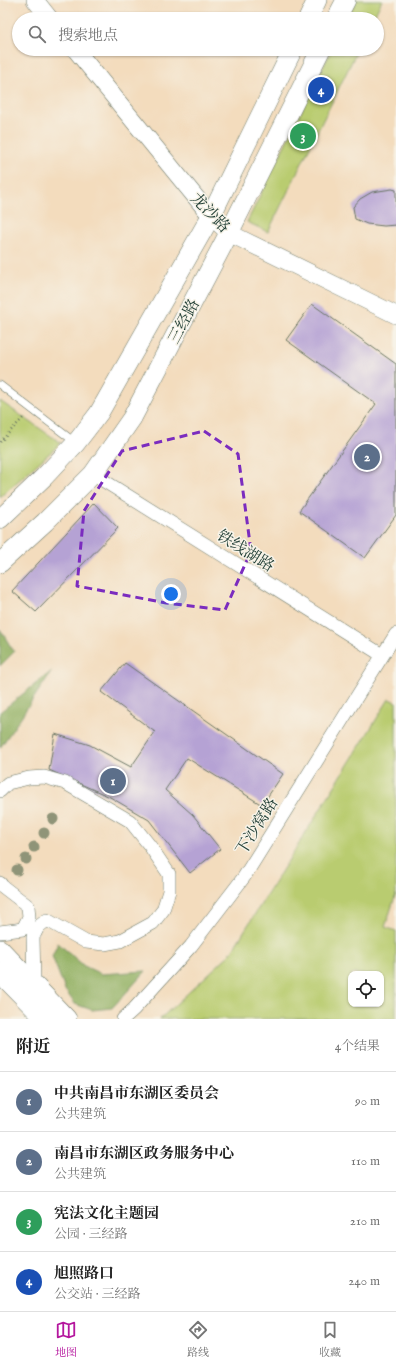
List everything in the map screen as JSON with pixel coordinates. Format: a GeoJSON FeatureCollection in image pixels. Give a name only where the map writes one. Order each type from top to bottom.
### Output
{"type":"FeatureCollection","features":[{"type":"Feature","properties":{"kind":"main road"},"geometry":{"type":"LineString","coordinates":[[311,12],[317,0]]}},
{"type":"Feature","properties":{"kind":"main road"},"geometry":{"type":"LineString","coordinates":[[340,12],[346,0]]}},
{"type":"Feature","properties":{"kind":"main road","name":"三经路"},"geometry":{"type":"LineString","coordinates":[[0,519],[44,477],[76,443],[99,413],[211,216],[290,56]]}},
{"type":"Feature","properties":{"kind":"main road","name":"三经路"},"geometry":{"type":"LineString","coordinates":[[0,563],[92,474],[132,418],[229,234],[318,56]]}},
{"type":"Feature","properties":{"kind":"main road"},"geometry":{"type":"LineString","coordinates":[[0,949],[67,1019]]}},
{"type":"Feature","properties":{"kind":"main road"},"geometry":{"type":"LineString","coordinates":[[0,973],[45,1019]]}},
{"type":"Feature","properties":{"kind":"street"},"geometry":{"type":"LineString","coordinates":[[35,0],[44,12]]}},
{"type":"Feature","properties":{"kind":"street","name":"龙沙路"},"geometry":{"type":"LineString","coordinates":[[81,56],[211,216],[229,234],[396,314]]}},
{"type":"Feature","properties":{"kind":"street","name":"铁线湖路"},"geometry":{"type":"LineString","coordinates":[[92,474],[382,655]]}},
{"type":"Feature","properties":{"kind":"street","name":"下沙窝路"},"geometry":{"type":"LineString","coordinates":[[123,1019],[134,1009],[191,946],[244,877],[396,634]]}},
{"type":"Feature","properties":{"kind":"street"},"geometry":{"type":"LineString","coordinates":[[0,791],[8,783],[30,778],[44,777],[65,783],[130,820],[169,874],[169,892],[163,910],[153,923],[120,941],[104,944],[86,942],[47,920],[38,927],[33,937],[34,984]]}},
{"type":"Feature","properties":{"kind":"street"},"geometry":{"type":"LineString","coordinates":[[0,883],[28,906],[30,917],[23,929],[0,932]]}},
{"type":"Feature","properties":{"kind":"lane"},"geometry":{"type":"LineString","coordinates":[[0,385],[76,443]]}},
{"type":"Feature","properties":{"kind":"path"},"geometry":{"type":"LineString","coordinates":[[0,442],[32,409]]}},
{"type":"Feature","properties":{"kind":"highlighted area"},"geometry":{"type":"Polygon","coordinates":[[[204,431],[238,454],[251,551],[225,610],[166,603],[77,586],[84,511],[122,451],[204,431]]]}},
{"type":"Feature","properties":{"kind":"green space"},"geometry":{"type":"Polygon","coordinates":[[[356,0],[382,0],[376,12],[350,12],[356,0]]]}},
{"type":"Feature","properties":{"kind":"green space"},"geometry":{"type":"Polygon","coordinates":[[[329,56],[355,56],[268,232],[247,222],[329,56]]]}},
{"type":"Feature","properties":{"kind":"green space"},"geometry":{"type":"Polygon","coordinates":[[[0,401],[61,443],[0,497],[0,401]]]}},
{"type":"Feature","properties":{"kind":"green space"},"geometry":{"type":"Polygon","coordinates":[[[0,629],[14,652],[0,666],[0,629]]]}},
{"type":"Feature","properties":{"kind":"green space"},"geometry":{"type":"Polygon","coordinates":[[[52,671],[0,748],[0,712],[52,671]]]}},
{"type":"Feature","properties":{"kind":"green space"},"geometry":{"type":"Polygon","coordinates":[[[389,699],[396,702],[396,894],[385,927],[396,931],[396,1019],[160,1019],[230,954],[389,699]]]}},
{"type":"Feature","properties":{"kind":"green space"},"geometry":{"type":"Polygon","coordinates":[[[58,943],[84,966],[101,974],[146,971],[112,1008],[92,1010],[75,1004],[65,990],[52,956],[58,943]]]}},
{"type":"Feature","properties":{"kind":"building"},"geometry":{"type":"Polygon","coordinates":[[[392,189],[396,190],[396,225],[384,226],[367,224],[355,219],[353,207],[360,199],[372,192],[392,189]]]}},
{"type":"Feature","properties":{"kind":"building"},"geometry":{"type":"Polygon","coordinates":[[[312,304],[396,364],[396,515],[365,558],[299,511],[376,404],[286,340],[312,304]]]}},
{"type":"Feature","properties":{"kind":"building"},"geometry":{"type":"Polygon","coordinates":[[[94,503],[118,528],[36,612],[12,591],[94,503]]]}},
{"type":"Feature","properties":{"kind":"building"},"geometry":{"type":"Polygon","coordinates":[[[125,663],[283,774],[262,805],[187,758],[165,790],[193,815],[220,849],[190,873],[149,820],[110,797],[49,770],[55,734],[90,745],[131,767],[155,732],[101,692],[125,663]]]}},
{"type":"Feature","properties":{"kind":"place","name":"旭照路口"},"geometry":{"type":"Point","coordinates":[321,90]}},
{"type":"Feature","properties":{"kind":"place","name":"宪法文化主题园"},"geometry":{"type":"Point","coordinates":[303,136]}},
{"type":"Feature","properties":{"kind":"place","name":"南昌市东湖区政务服务中心"},"geometry":{"type":"Point","coordinates":[367,457]}},
{"type":"Feature","properties":{"kind":"place","name":"中共南昌市东湖区委员会"},"geometry":{"type":"Point","coordinates":[113,781]}}]}
